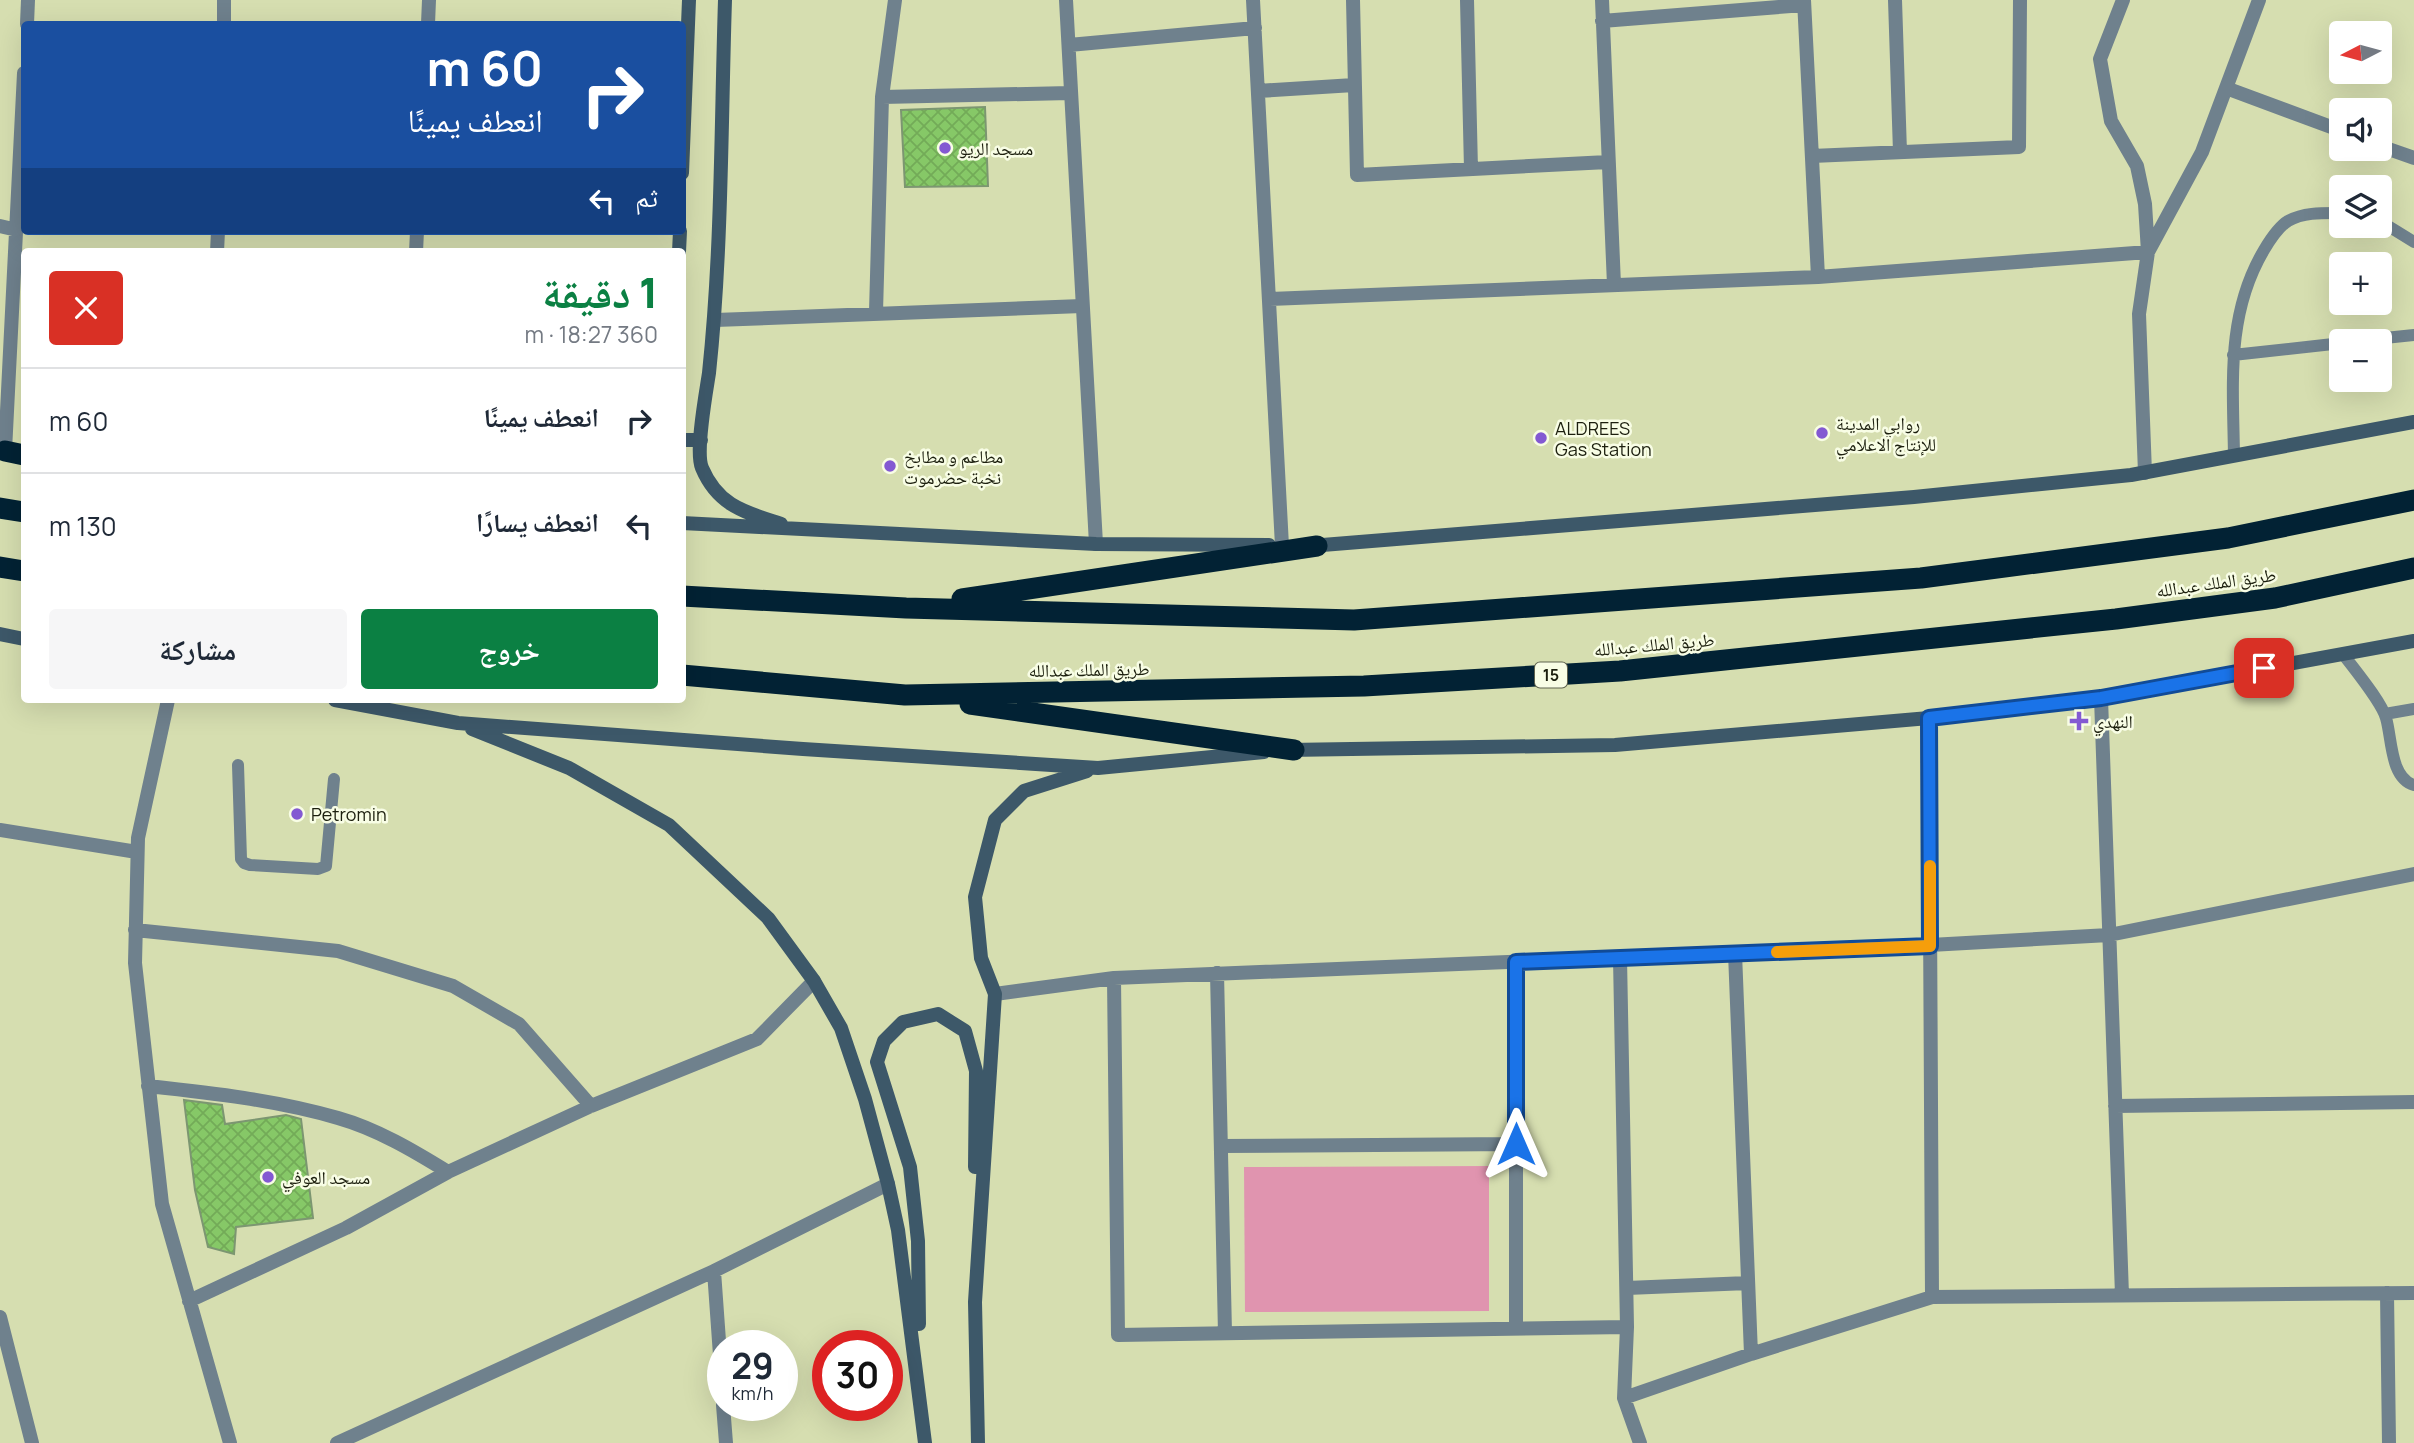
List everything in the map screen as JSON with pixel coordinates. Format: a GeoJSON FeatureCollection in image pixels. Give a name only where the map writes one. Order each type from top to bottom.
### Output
{"type":"FeatureCollection","features":[{"type":"Feature","properties":{"kind":"highway"},"geometry":{"type":"LineString","coordinates":[[686,596],[906,608],[1354,620],[1921,578],[2228,538],[2414,500]]}},
{"type":"Feature","properties":{"kind":"highway"},"geometry":{"type":"LineString","coordinates":[[0,508],[21,512]]}},
{"type":"Feature","properties":{"kind":"highway"},"geometry":{"type":"LineString","coordinates":[[906,608],[1317,546]]}},
{"type":"Feature","properties":{"kind":"highway"},"geometry":{"type":"LineString","coordinates":[[0,568],[21,571]]}},
{"type":"Feature","properties":{"kind":"highway","name":"طريق الملك عبدالله"},"geometry":{"type":"LineString","coordinates":[[686,675],[905,695],[1364,686],[1640,669],[2222,605],[2275,598],[2414,568]]}},
{"type":"Feature","properties":{"kind":"highway"},"geometry":{"type":"LineString","coordinates":[[905,695],[1294,750]]}},
{"type":"Feature","properties":{"kind":"main road"},"geometry":{"type":"LineString","coordinates":[[686,50],[689,0]]}},
{"type":"Feature","properties":{"kind":"main road"},"geometry":{"type":"LineString","coordinates":[[725,0],[715,320],[701,440],[701,465],[713,489],[734,508],[795,530]]}},
{"type":"Feature","properties":{"kind":"main road"},"geometry":{"type":"LineString","coordinates":[[686,523],[1096,544],[1317,546],[1914,497],[2145,473],[2414,422]]}},
{"type":"Feature","properties":{"kind":"main road"},"geometry":{"type":"LineString","coordinates":[[686,440],[701,440]]}},
{"type":"Feature","properties":{"kind":"main road"},"geometry":{"type":"LineString","coordinates":[[0,634],[21,638]]}},
{"type":"Feature","properties":{"kind":"main road"},"geometry":{"type":"LineString","coordinates":[[351,703],[458,723],[1098,768],[1294,750],[1615,745],[1929,718],[2101,698],[2414,641]]}},
{"type":"Feature","properties":{"kind":"main road"},"geometry":{"type":"LineString","coordinates":[[458,723],[569,768],[669,825],[768,918],[814,981],[841,1028],[865,1099],[888,1184],[898,1230],[925,1443]]}},
{"type":"Feature","properties":{"kind":"main road"},"geometry":{"type":"LineString","coordinates":[[975,1302],[995,994],[981,958],[975,897],[995,820],[1024,791],[1098,768]]}},
{"type":"Feature","properties":{"kind":"main road"},"geometry":{"type":"LineString","coordinates":[[919,1394],[918,1241],[910,1167],[877,1062],[884,1041],[902,1022],[938,1014],[965,1031],[976,1071],[975,1302],[978,1443]]}},
{"type":"Feature","properties":{"kind":"street"},"geometry":{"type":"LineString","coordinates":[[27,21],[28,0]]}},
{"type":"Feature","properties":{"kind":"street"},"geometry":{"type":"LineString","coordinates":[[224,0],[224,21]]}},
{"type":"Feature","properties":{"kind":"street"},"geometry":{"type":"LineString","coordinates":[[428,21],[429,0]]}},
{"type":"Feature","properties":{"kind":"street"},"geometry":{"type":"LineString","coordinates":[[876,312],[882,97],[895,0]]}},
{"type":"Feature","properties":{"kind":"street"},"geometry":{"type":"LineString","coordinates":[[1066,0],[1096,544]]}},
{"type":"Feature","properties":{"kind":"street"},"geometry":{"type":"LineString","coordinates":[[1253,0],[1282,545]]}},
{"type":"Feature","properties":{"kind":"street"},"geometry":{"type":"LineString","coordinates":[[1353,0],[1357,175],[1608,162]]}},
{"type":"Feature","properties":{"kind":"street"},"geometry":{"type":"LineString","coordinates":[[1467,0],[1471,169]]}},
{"type":"Feature","properties":{"kind":"street"},"geometry":{"type":"LineString","coordinates":[[1602,0],[1614,285]]}},
{"type":"Feature","properties":{"kind":"street"},"geometry":{"type":"LineString","coordinates":[[1895,0],[1900,152]]}},
{"type":"Feature","properties":{"kind":"street"},"geometry":{"type":"LineString","coordinates":[[1812,156],[2020,147],[2020,0]]}},
{"type":"Feature","properties":{"kind":"street"},"geometry":{"type":"LineString","coordinates":[[2123,0],[2100,59],[2111,121],[2137,166],[2146,204],[2148,252],[2139,314],[2145,473]]}},
{"type":"Feature","properties":{"kind":"street"},"geometry":{"type":"LineString","coordinates":[[2148,252],[2202,152],[2259,0]]}},
{"type":"Feature","properties":{"kind":"street"},"geometry":{"type":"LineString","coordinates":[[1602,21],[1804,2],[1818,277]]}},
{"type":"Feature","properties":{"kind":"street"},"geometry":{"type":"LineString","coordinates":[[1069,45],[1255,28]]}},
{"type":"Feature","properties":{"kind":"street"},"geometry":{"type":"LineString","coordinates":[[1258,91],[1354,85]]}},
{"type":"Feature","properties":{"kind":"street"},"geometry":{"type":"LineString","coordinates":[[2226,88],[2329,126]]}},
{"type":"Feature","properties":{"kind":"street"},"geometry":{"type":"LineString","coordinates":[[882,97],[1070,93]]}},
{"type":"Feature","properties":{"kind":"street"},"geometry":{"type":"LineString","coordinates":[[14,452],[16,230],[21,132]]}},
{"type":"Feature","properties":{"kind":"street"},"geometry":{"type":"LineString","coordinates":[[2392,150],[2414,158]]}},
{"type":"Feature","properties":{"kind":"street"},"geometry":{"type":"LineString","coordinates":[[0,226],[16,230]]}},
{"type":"Feature","properties":{"kind":"street"},"geometry":{"type":"LineString","coordinates":[[1269,299],[1818,277],[2148,252]]}},
{"type":"Feature","properties":{"kind":"street"},"geometry":{"type":"LineString","coordinates":[[715,320],[1082,306]]}},
{"type":"Feature","properties":{"kind":"street"},"geometry":{"type":"LineString","coordinates":[[2101,698],[2122,1296]]}},
{"type":"Feature","properties":{"kind":"street"},"geometry":{"type":"LineString","coordinates":[[167,703],[138,838],[135,962],[162,1205],[230,1443]]}},
{"type":"Feature","properties":{"kind":"street"},"geometry":{"type":"LineString","coordinates":[[1929,718],[1932,1297]]}},
{"type":"Feature","properties":{"kind":"street"},"geometry":{"type":"LineString","coordinates":[[0,830],[137,852]]}},
{"type":"Feature","properties":{"kind":"street"},"geometry":{"type":"LineString","coordinates":[[995,994],[1114,978],[1930,946],[2109,935],[2413,879]]}},
{"type":"Feature","properties":{"kind":"street"},"geometry":{"type":"LineString","coordinates":[[135,930],[338,951],[453,986],[519,1024],[592,1106]]}},
{"type":"Feature","properties":{"kind":"street"},"geometry":{"type":"LineString","coordinates":[[1735,953],[1751,1354]]}},
{"type":"Feature","properties":{"kind":"street"},"geometry":{"type":"LineString","coordinates":[[1620,958],[1627,1288],[1624,1398],[1640,1443]]}},
{"type":"Feature","properties":{"kind":"street"},"geometry":{"type":"LineString","coordinates":[[1516,962],[1516,1328]]}},
{"type":"Feature","properties":{"kind":"street"},"geometry":{"type":"LineString","coordinates":[[1217,974],[1225,1333]]}},
{"type":"Feature","properties":{"kind":"street"},"geometry":{"type":"LineString","coordinates":[[1114,978],[1118,1335],[1627,1327]]}},
{"type":"Feature","properties":{"kind":"street"},"geometry":{"type":"LineString","coordinates":[[189,1301],[346,1228],[448,1172],[592,1106],[757,1039],[814,981]]}},
{"type":"Feature","properties":{"kind":"street"},"geometry":{"type":"LineString","coordinates":[[149,1086],[237,1095],[340,1118],[412,1149],[448,1172]]}},
{"type":"Feature","properties":{"kind":"street"},"geometry":{"type":"LineString","coordinates":[[2115,1106],[2414,1102]]}},
{"type":"Feature","properties":{"kind":"street"},"geometry":{"type":"LineString","coordinates":[[1221,1146],[1516,1144]]}},
{"type":"Feature","properties":{"kind":"street"},"geometry":{"type":"LineString","coordinates":[[337,1443],[714,1271],[888,1184]]}},
{"type":"Feature","properties":{"kind":"street"},"geometry":{"type":"LineString","coordinates":[[714,1271],[718,1330]]}},
{"type":"Feature","properties":{"kind":"street"},"geometry":{"type":"LineString","coordinates":[[1627,1288],[1748,1283]]}},
{"type":"Feature","properties":{"kind":"street"},"geometry":{"type":"LineString","coordinates":[[2387,1293],[2389,1443]]}},
{"type":"Feature","properties":{"kind":"street"},"geometry":{"type":"LineString","coordinates":[[1624,1398],[1751,1354],[1932,1297],[2414,1293]]}},
{"type":"Feature","properties":{"kind":"street"},"geometry":{"type":"LineString","coordinates":[[0,1317],[32,1443]]}},
{"type":"Feature","properties":{"kind":"street"},"geometry":{"type":"LineString","coordinates":[[724,1421],[726,1443]]}},
{"type":"Feature","properties":{"kind":"lane"},"geometry":{"type":"LineString","coordinates":[[2234,456],[2233,355],[2237,319],[2251,271],[2272,237],[2287,221],[2310,214],[2329,213]]}},
{"type":"Feature","properties":{"kind":"lane"},"geometry":{"type":"LineString","coordinates":[[2392,228],[2414,242]]}},
{"type":"Feature","properties":{"kind":"lane"},"geometry":{"type":"LineString","coordinates":[[2392,337],[2414,335]]}},
{"type":"Feature","properties":{"kind":"lane"},"geometry":{"type":"LineString","coordinates":[[2233,355],[2329,344]]}},
{"type":"Feature","properties":{"kind":"lane"},"geometry":{"type":"LineString","coordinates":[[2343,654],[2385,714],[2397,770],[2408,783],[2414,785]]}},
{"type":"Feature","properties":{"kind":"lane"},"geometry":{"type":"LineString","coordinates":[[2385,714],[2414,709]]}},
{"type":"Feature","properties":{"kind":"lane"},"geometry":{"type":"LineString","coordinates":[[238,765],[241,859],[250,865],[318,869],[326,866],[334,779]]}},
{"type":"Feature","properties":{"kind":"shaded area"},"geometry":{"type":"Polygon","coordinates":[[[1489,1166],[1489,1311],[1245,1312],[1244,1167],[1489,1166]]]}},
{"type":"Feature","properties":{"kind":"building","name":"مسجد الريو"},"geometry":{"type":"Polygon","coordinates":[[[985,107],[988,186],[905,187],[901,110],[985,107]]]}},
{"type":"Feature","properties":{"kind":"building","name":"مسجد العوفي"},"geometry":{"type":"Polygon","coordinates":[[[184,1100],[222,1105],[225,1124],[286,1115],[301,1119],[313,1218],[236,1227],[234,1254],[208,1247],[195,1190],[184,1100]]]}},
{"type":"Feature","properties":{"kind":"slow traffic"},"geometry":{"type":"LineString","coordinates":[[1777,952],[1930,946],[1930,866]]}},
{"type":"Feature","properties":{"kind":"place","name":"مسجد الريو"},"geometry":{"type":"Point","coordinates":[945,148]}},
{"type":"Feature","properties":{"kind":"place","name":"روابي المدينة للإنتاج الاعلامي"},"geometry":{"type":"Point","coordinates":[1822,433]}},
{"type":"Feature","properties":{"kind":"place","name":"ALDREES Gas Station"},"geometry":{"type":"Point","coordinates":[1541,438]}},
{"type":"Feature","properties":{"kind":"place","name":"مطاعم و مطابخ نخبة حضرموت"},"geometry":{"type":"Point","coordinates":[890,466]}},
{"type":"Feature","properties":{"kind":"place","name":"النهدي"},"geometry":{"type":"Point","coordinates":[2079,721]}},
{"type":"Feature","properties":{"kind":"place","name":"Petromin"},"geometry":{"type":"Point","coordinates":[297,814]}},
{"type":"Feature","properties":{"kind":"place","name":"مسجد العوفي"},"geometry":{"type":"Point","coordinates":[268,1177]}},
{"type":"Feature","properties":{"kind":"route"},"geometry":{"type":"LineString","coordinates":[[1516,1144],[1516,962],[1930,946],[1929,718],[2101,698],[2264,668]]}}]}
